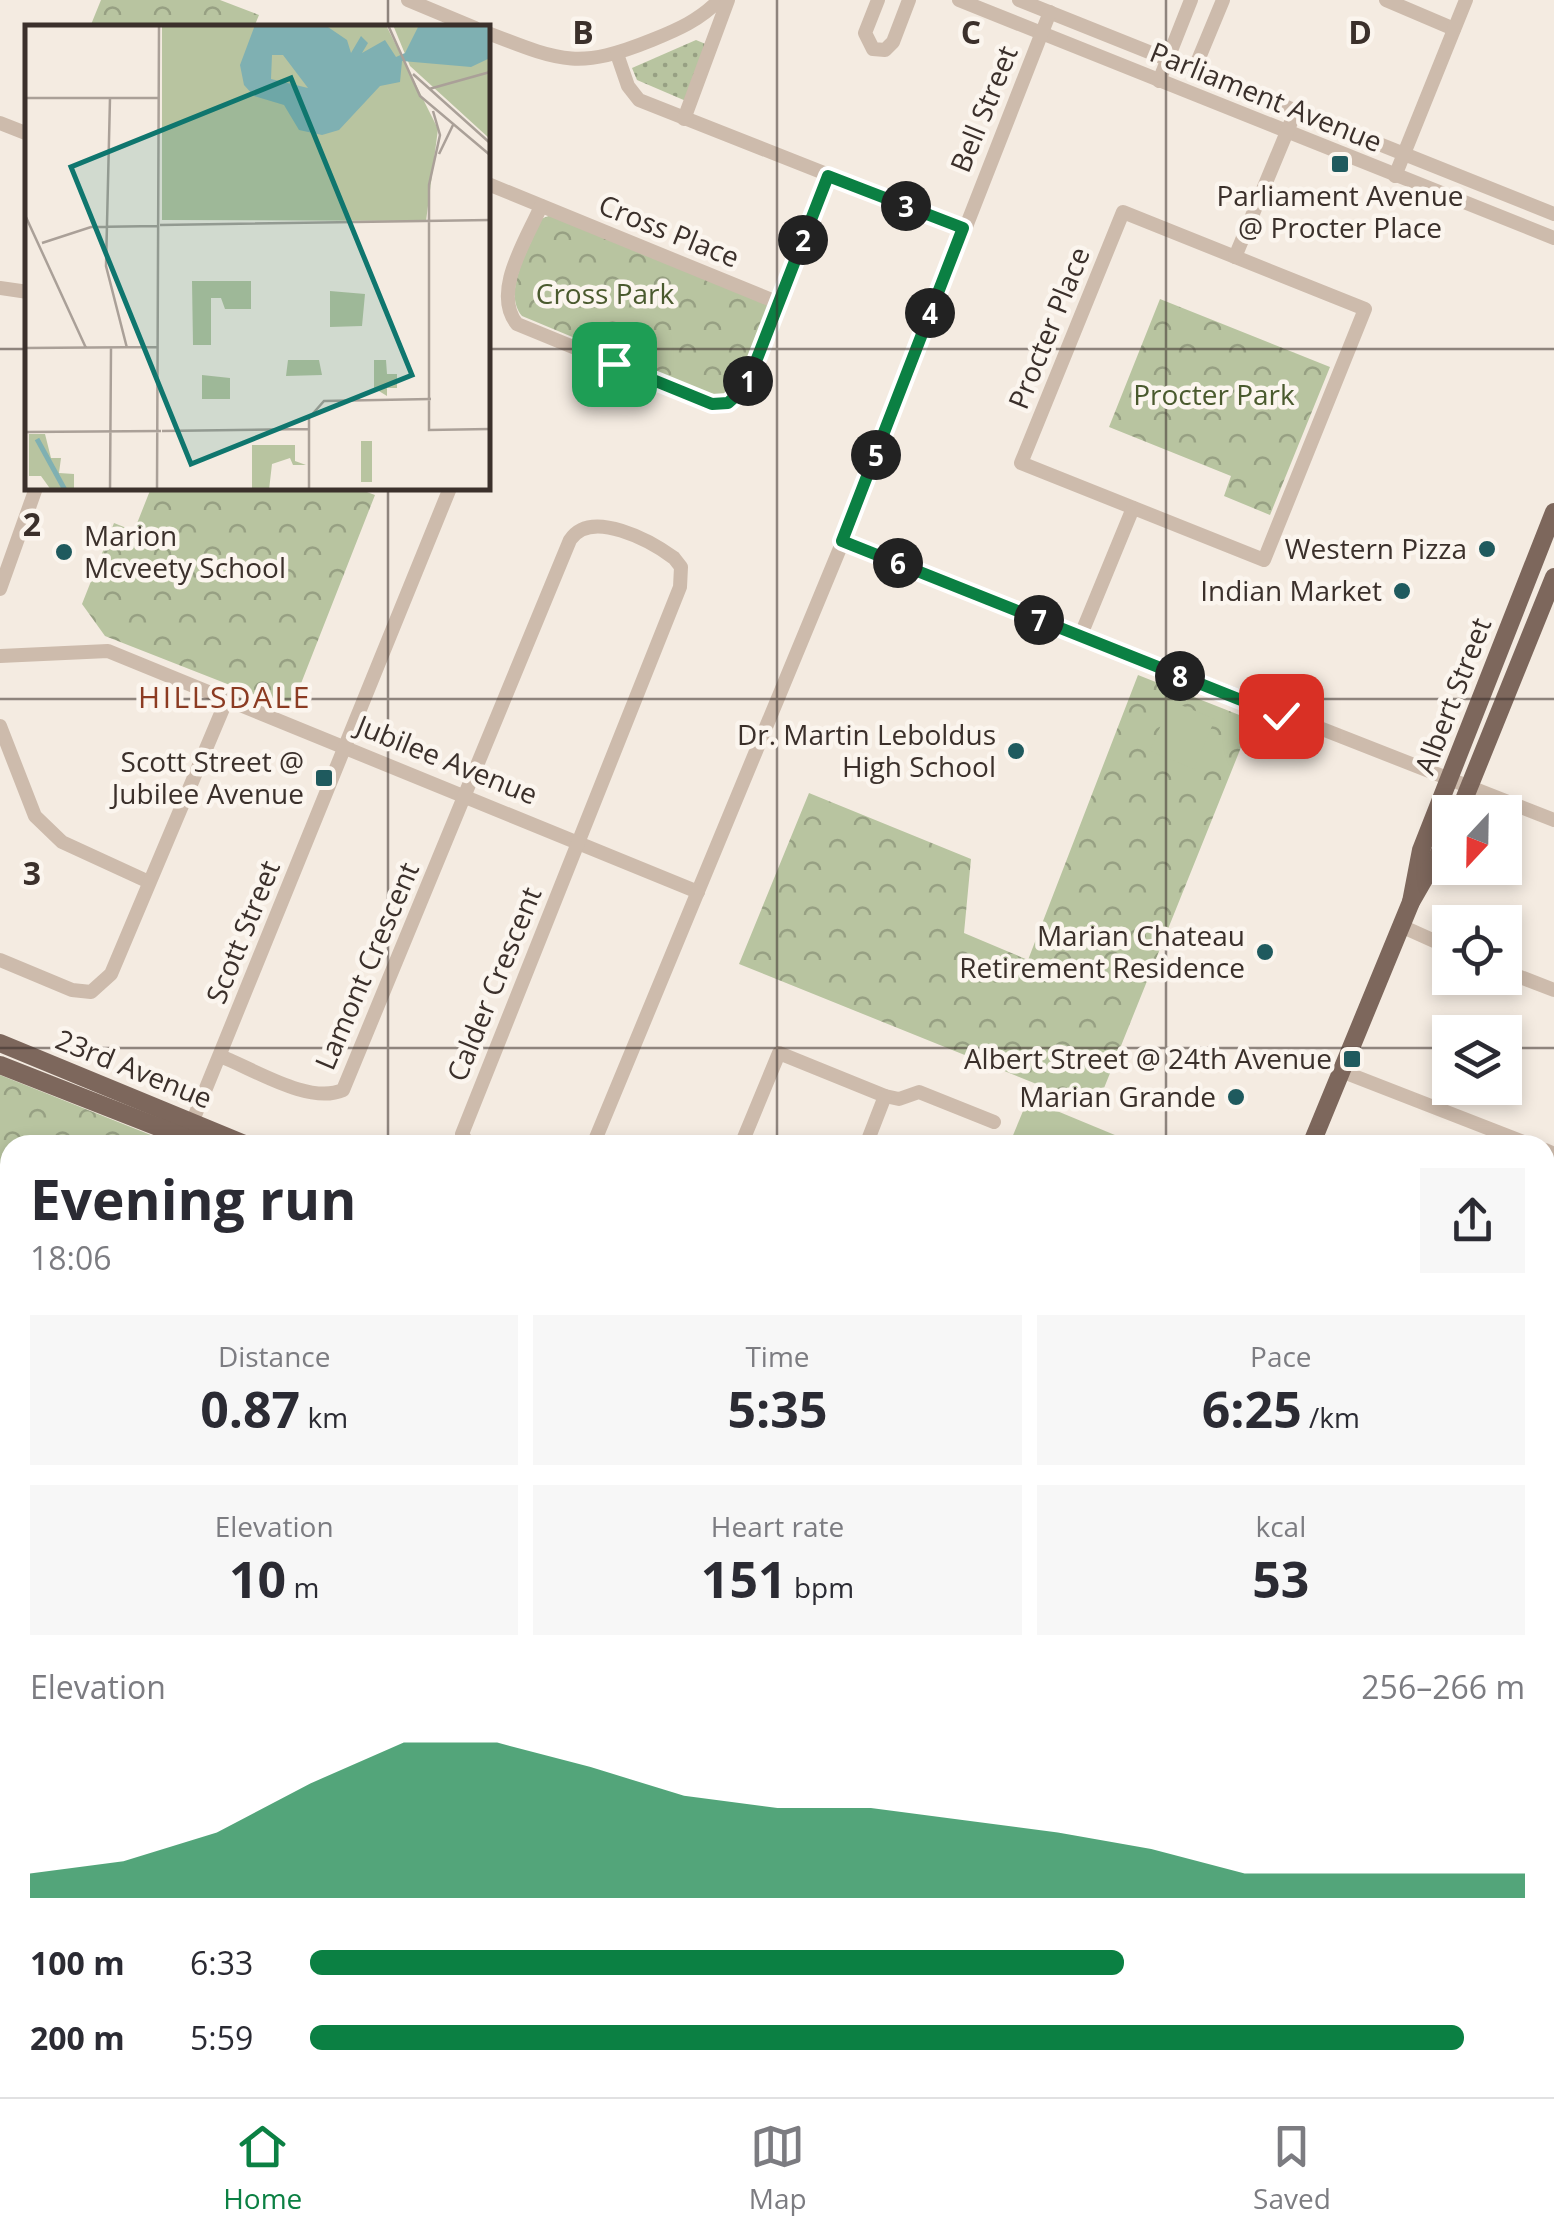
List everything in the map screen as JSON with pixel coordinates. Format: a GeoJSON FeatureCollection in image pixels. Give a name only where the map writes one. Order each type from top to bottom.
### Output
{"type":"FeatureCollection","features":[{"type":"Feature","properties":{"kind":"main road","name":"Albert Street"},"geometry":{"type":"LineString","coordinates":[[1412,902],[1421,850],[1554,512]]}},
{"type":"Feature","properties":{"kind":"main road","name":"Albert Street"},"geometry":{"type":"LineString","coordinates":[[1467,795],[1554,577]]}},
{"type":"Feature","properties":{"kind":"main road","name":"Albert Street"},"geometry":{"type":"LineString","coordinates":[[1315,1135],[1401,926],[1432,866]]}},
{"type":"Feature","properties":{"kind":"main road","name":"23rd Avenue"},"geometry":{"type":"LineString","coordinates":[[0,1044],[194,1135]]}},
{"type":"Feature","properties":{"kind":"main road","name":"23rd Avenue"},"geometry":{"type":"LineString","coordinates":[[0,1065],[194,1135]]}},
{"type":"Feature","properties":{"kind":"street"},"geometry":{"type":"LineString","coordinates":[[408,0],[450,23]]}},
{"type":"Feature","properties":{"kind":"street"},"geometry":{"type":"LineString","coordinates":[[490,33],[564,60],[594,60],[683,27],[719,0]]}},
{"type":"Feature","properties":{"kind":"street"},"geometry":{"type":"LineString","coordinates":[[684,118],[728,0]]}},
{"type":"Feature","properties":{"kind":"street"},"geometry":{"type":"LineString","coordinates":[[878,0],[865,33],[873,49],[885,50],[893,42],[909,0]]}},
{"type":"Feature","properties":{"kind":"street","name":"Parliament Avenue"},"geometry":{"type":"LineString","coordinates":[[959,0],[1554,238]]}},
{"type":"Feature","properties":{"kind":"street","name":"Parliament Avenue"},"geometry":{"type":"LineString","coordinates":[[1019,0],[1554,214]]}},
{"type":"Feature","properties":{"kind":"street"},"geometry":{"type":"LineString","coordinates":[[1159,80],[1191,0]]}},
{"type":"Feature","properties":{"kind":"street"},"geometry":{"type":"LineString","coordinates":[[1194,70],[1223,0]]}},
{"type":"Feature","properties":{"kind":"street"},"geometry":{"type":"LineString","coordinates":[[1386,0],[1454,29]]}},
{"type":"Feature","properties":{"kind":"street"},"geometry":{"type":"LineString","coordinates":[[1394,176],[1465,0]]}},
{"type":"Feature","properties":{"kind":"street","name":"Bell Street"},"geometry":{"type":"LineString","coordinates":[[698,892],[842,541],[1050,12]]}},
{"type":"Feature","properties":{"kind":"street"},"geometry":{"type":"LineString","coordinates":[[617,54],[628,86],[639,100],[963,228]]}},
{"type":"Feature","properties":{"kind":"street"},"geometry":{"type":"LineString","coordinates":[[1235,257],[1296,110]]}},
{"type":"Feature","properties":{"kind":"street"},"geometry":{"type":"LineString","coordinates":[[0,124],[25,133]]}},
{"type":"Feature","properties":{"kind":"street"},"geometry":{"type":"LineString","coordinates":[[541,206],[506,290],[507,312],[517,324],[712,404],[728,403],[746,387],[828,176]]}},
{"type":"Feature","properties":{"kind":"street","name":"Cross Place"},"geometry":{"type":"LineString","coordinates":[[490,185],[778,303]]}},
{"type":"Feature","properties":{"kind":"street","name":"Procter Place"},"geometry":{"type":"LineString","coordinates":[[1123,212],[1365,309],[1264,560],[1132,508],[1021,462],[1123,212]]}},
{"type":"Feature","properties":{"kind":"street"},"geometry":{"type":"LineString","coordinates":[[0,288],[25,292]]}},
{"type":"Feature","properties":{"kind":"street"},"geometry":{"type":"LineString","coordinates":[[0,589],[35,490]]}},
{"type":"Feature","properties":{"kind":"street","name":"Scott Street"},"geometry":{"type":"LineString","coordinates":[[194,1135],[220,1056],[449,490]]}},
{"type":"Feature","properties":{"kind":"street"},"geometry":{"type":"LineString","coordinates":[[1080,637],[1132,508]]}},
{"type":"Feature","properties":{"kind":"street"},"geometry":{"type":"LineString","coordinates":[[465,794],[570,540],[591,525],[666,552],[680,567],[682,577],[578,841]]}},
{"type":"Feature","properties":{"kind":"street"},"geometry":{"type":"LineString","coordinates":[[842,541],[1450,783],[1554,820]]}},
{"type":"Feature","properties":{"kind":"street","name":"Jubilee Avenue"},"geometry":{"type":"LineString","coordinates":[[0,656],[108,651],[698,892]]}},
{"type":"Feature","properties":{"kind":"street"},"geometry":{"type":"LineString","coordinates":[[0,960],[72,990],[90,992],[111,974],[227,699]]}},
{"type":"Feature","properties":{"kind":"street"},"geometry":{"type":"LineString","coordinates":[[0,726],[35,816],[62,842],[149,882]]}},
{"type":"Feature","properties":{"kind":"street","name":"Lamont Crescent"},"geometry":{"type":"LineString","coordinates":[[220,1056],[312,1093],[329,1096],[343,1090],[465,794]]}},
{"type":"Feature","properties":{"kind":"street","name":"Calder Crescent"},"geometry":{"type":"LineString","coordinates":[[463,1135],[578,841]]}},
{"type":"Feature","properties":{"kind":"street"},"geometry":{"type":"LineString","coordinates":[[597,1135],[698,892]]}},
{"type":"Feature","properties":{"kind":"street"},"geometry":{"type":"LineString","coordinates":[[1401,926],[1432,940]]}},
{"type":"Feature","properties":{"kind":"street"},"geometry":{"type":"LineString","coordinates":[[1522,978],[1554,990]]}},
{"type":"Feature","properties":{"kind":"street"},"geometry":{"type":"LineString","coordinates":[[745,1135],[779,1053],[885,1096],[899,1099],[919,1092],[994,1122]]}},
{"type":"Feature","properties":{"kind":"street"},"geometry":{"type":"LineString","coordinates":[[1341,1071],[1505,1135]]}},
{"type":"Feature","properties":{"kind":"street"},"geometry":{"type":"LineString","coordinates":[[870,1135],[885,1096]]}},
{"type":"Feature","properties":{"kind":"green space"},"geometry":{"type":"Polygon","coordinates":[[[101,0],[220,0],[259,15],[255,25],[91,25],[101,0]]]}},
{"type":"Feature","properties":{"kind":"green space"},"geometry":{"type":"Polygon","coordinates":[[[696,40],[708,45],[686,101],[637,80],[632,68],[696,40]]]}},
{"type":"Feature","properties":{"kind":"green space","name":"Cross Park"},"geometry":{"type":"Polygon","coordinates":[[[551,215],[765,302],[771,313],[751,365],[736,387],[714,396],[522,316],[516,306],[516,281],[541,219],[551,215]]]}},
{"type":"Feature","properties":{"kind":"green space","name":"Procter Park"},"geometry":{"type":"Polygon","coordinates":[[[1160,299],[1330,367],[1270,515],[1224,496],[1231,476],[1109,427],[1160,299]]]}},
{"type":"Feature","properties":{"kind":"green space"},"geometry":{"type":"Polygon","coordinates":[[[150,490],[361,490],[375,495],[291,709],[105,636],[82,604],[114,523],[134,531],[150,490]]]}},
{"type":"Feature","properties":{"kind":"green space"},"geometry":{"type":"Polygon","coordinates":[[[1138,675],[1252,720],[1096,1108],[739,964],[809,793],[971,859],[964,933],[1028,960],[1138,675]]]}},
{"type":"Feature","properties":{"kind":"green space"},"geometry":{"type":"Polygon","coordinates":[[[1171,701],[1215,719],[1194,769],[1150,751],[1171,701]]]}},
{"type":"Feature","properties":{"kind":"green space"},"geometry":{"type":"Polygon","coordinates":[[[0,1075],[151,1135],[0,1135],[0,1075]]]}},
{"type":"Feature","properties":{"kind":"green space"},"geometry":{"type":"Polygon","coordinates":[[[1028,1099],[1115,1135],[1013,1135],[1028,1099]]]}},
{"type":"Feature","properties":{"kind":"place","name":"Parliament Avenue @ Procter Place"},"geometry":{"type":"Point","coordinates":[1340,164]}},
{"type":"Feature","properties":{"kind":"place","name":"Western Pizza"},"geometry":{"type":"Point","coordinates":[1487,549]}},
{"type":"Feature","properties":{"kind":"place","name":"Marion Mcveety School"},"geometry":{"type":"Point","coordinates":[64,552]}},
{"type":"Feature","properties":{"kind":"place","name":"Indian Market"},"geometry":{"type":"Point","coordinates":[1402,591]}},
{"type":"Feature","properties":{"kind":"place","name":"Dr. Martin Leboldus High School"},"geometry":{"type":"Point","coordinates":[1016,751]}},
{"type":"Feature","properties":{"kind":"place","name":"Scott Street @ Jubilee Avenue"},"geometry":{"type":"Point","coordinates":[324,778]}},
{"type":"Feature","properties":{"kind":"place","name":"Marian Chateau Retirement Residence"},"geometry":{"type":"Point","coordinates":[1265,952]}},
{"type":"Feature","properties":{"kind":"place","name":"Albert Street @ 24th Avenue"},"geometry":{"type":"Point","coordinates":[1352,1059]}},
{"type":"Feature","properties":{"kind":"place","name":"Marian Grande"},"geometry":{"type":"Point","coordinates":[1236,1097]}},
{"type":"Feature","properties":{"kind":"district","name":"HILLSDALE"},"geometry":{"type":"Point","coordinates":[225,698]}},
{"type":"Feature","properties":{"kind":"route"},"geometry":{"type":"LineString","coordinates":[[614,364],[712,404],[728,403],[746,387],[828,176],[963,228],[842,541],[1281,716]]}}]}
